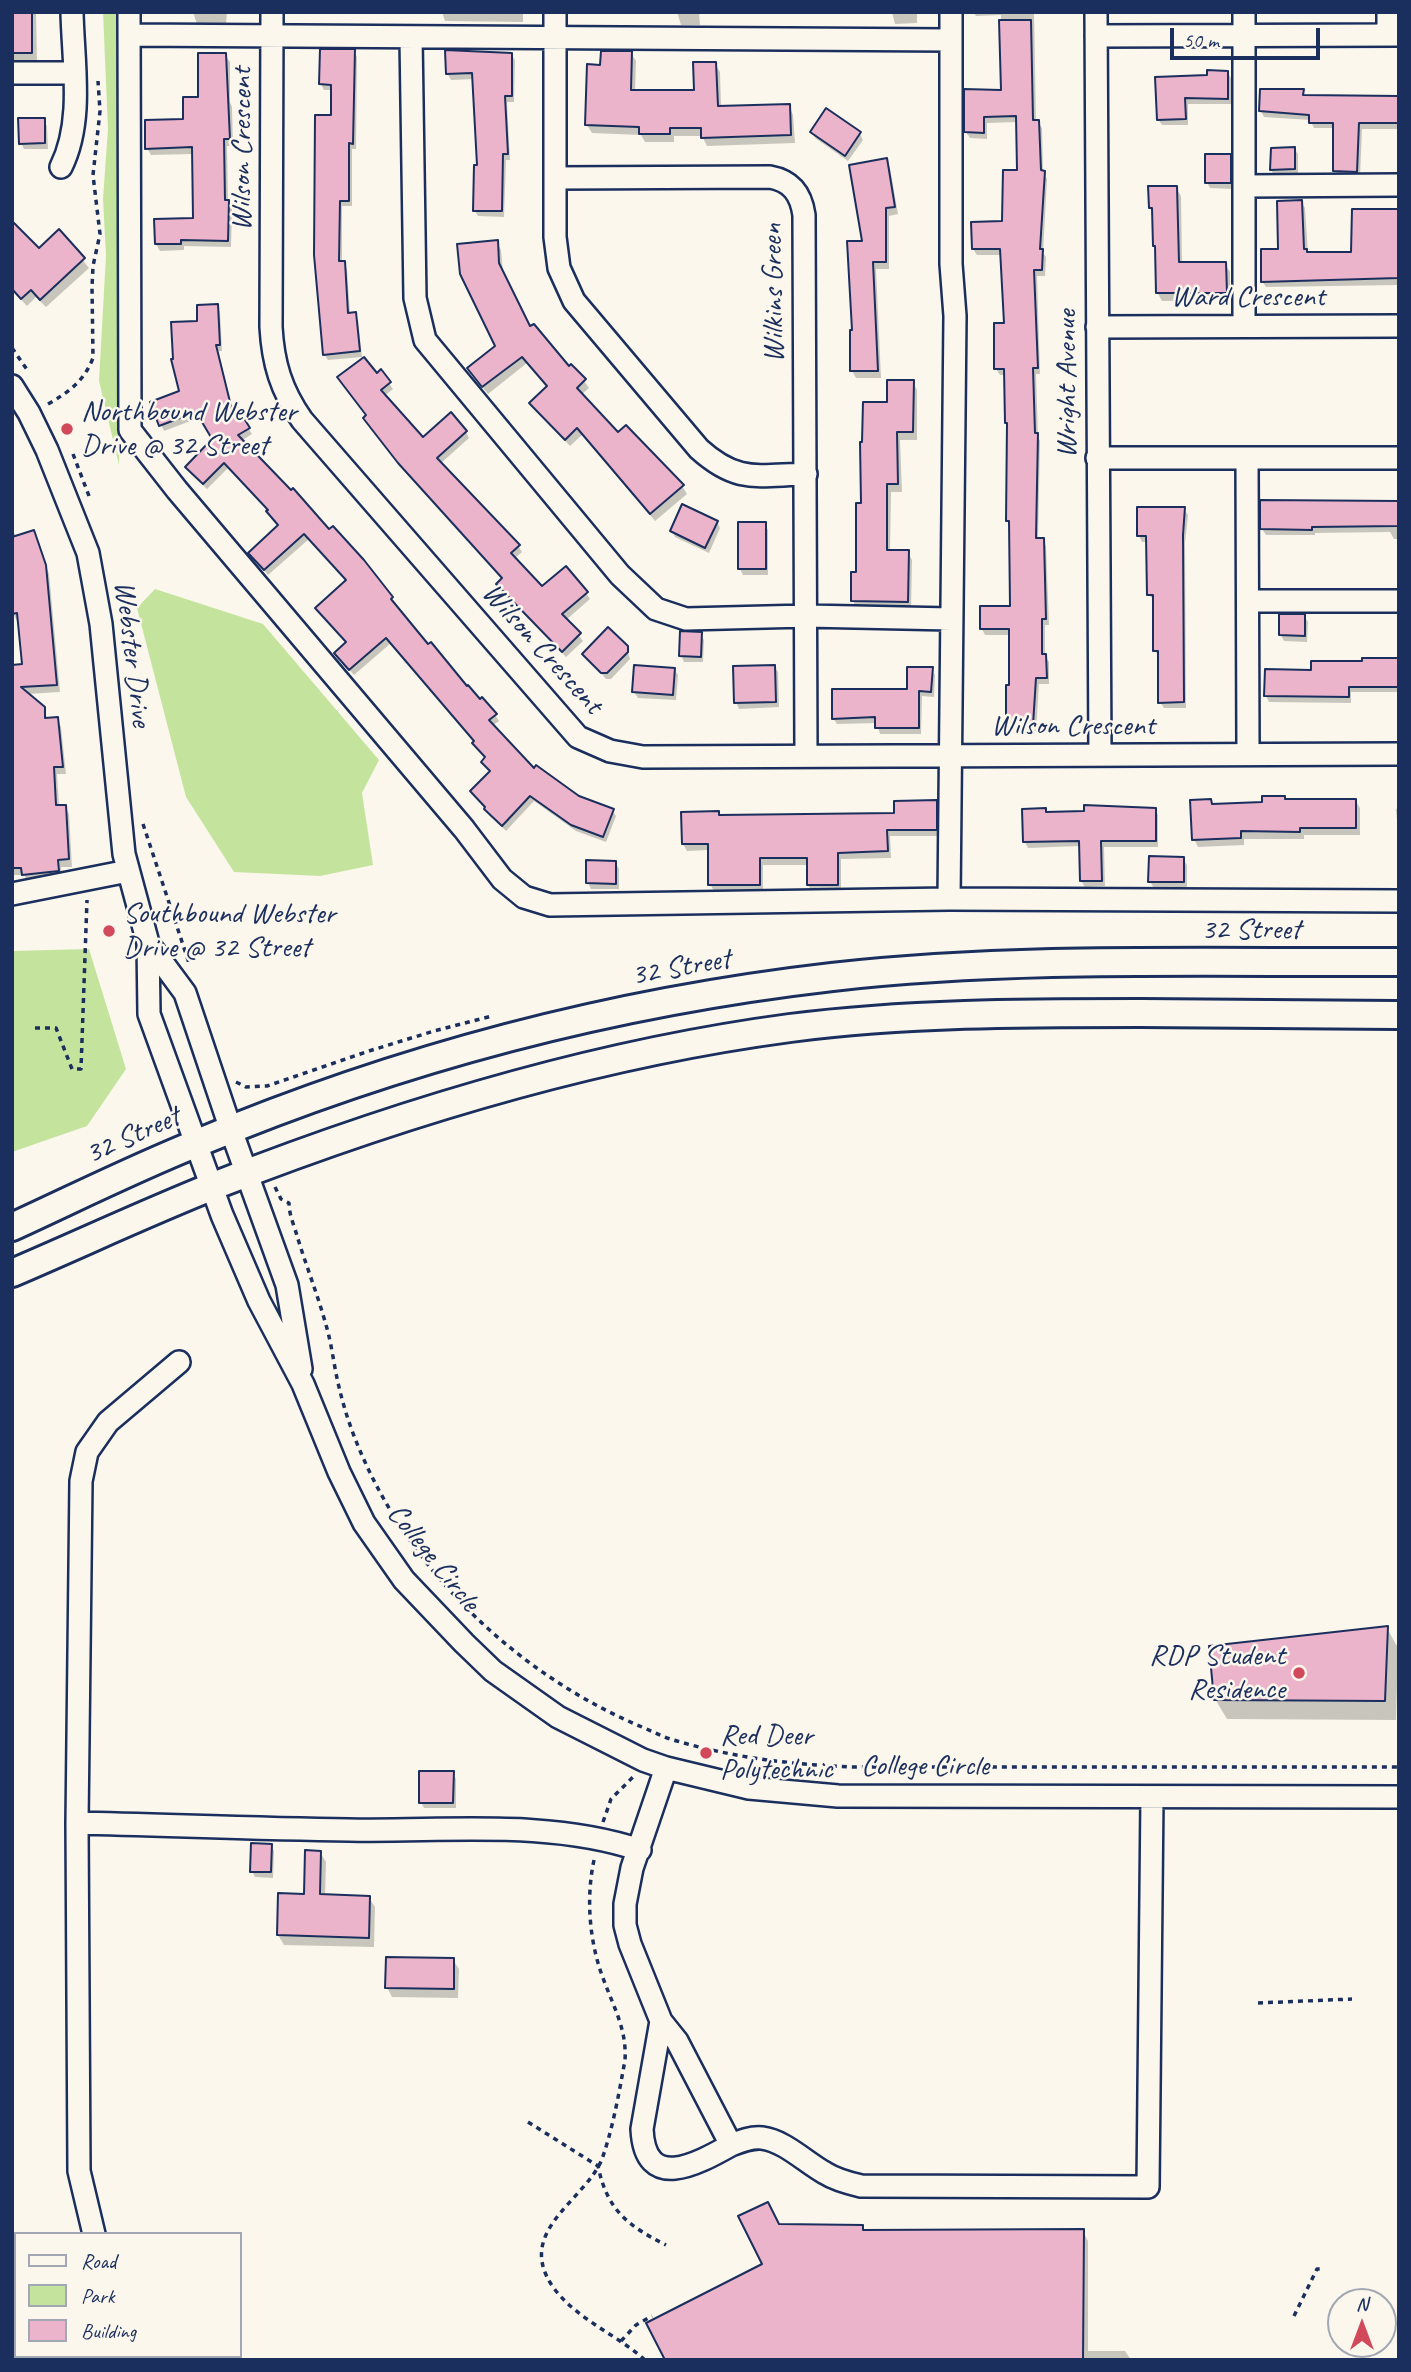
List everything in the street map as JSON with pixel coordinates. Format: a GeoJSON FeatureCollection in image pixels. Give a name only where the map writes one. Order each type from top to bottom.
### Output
{"type":"FeatureCollection","features":[{"type":"Feature","properties":{"kind":"main road","name":"32 Street"},"geometry":{"type":"LineString","coordinates":[[12,1227],[195,1144],[424,1061],[653,1005],[831,977],[966,967],[1399,962]]}},
{"type":"Feature","properties":{"kind":"main road"},"geometry":{"type":"LineString","coordinates":[[12,1273],[246,1173],[470,1098],[591,1066],[698,1042],[790,1028],[880,1019],[983,1014],[1399,1015]]}},
{"type":"Feature","properties":{"kind":"street"},"geometry":{"type":"LineString","coordinates":[[61,167],[69,151],[74,125],[72,12]]}},
{"type":"Feature","properties":{"kind":"street"},"geometry":{"type":"LineString","coordinates":[[130,12],[130,430],[502,879],[524,898],[550,905],[949,900],[1399,901]]}},
{"type":"Feature","properties":{"kind":"street","name":"Wilson Crescent"},"geometry":{"type":"LineString","coordinates":[[272,12],[272,343],[283,391],[302,420],[578,737],[610,751],[635,757],[1399,754]]}},
{"type":"Feature","properties":{"kind":"street"},"geometry":{"type":"LineString","coordinates":[[555,12],[555,237],[559,268],[574,301],[699,449],[715,463],[739,474],[806,474]]}},
{"type":"Feature","properties":{"kind":"street"},"geometry":{"type":"LineString","coordinates":[[949,900],[955,316],[951,264],[951,12]]}},
{"type":"Feature","properties":{"kind":"street","name":"Wright Avenue"},"geometry":{"type":"LineString","coordinates":[[1096,12],[1100,755]]}},
{"type":"Feature","properties":{"kind":"street"},"geometry":{"type":"LineString","coordinates":[[1244,12],[1244,326]]}},
{"type":"Feature","properties":{"kind":"street"},"geometry":{"type":"LineString","coordinates":[[1096,36],[1393,35],[1388,12]]}},
{"type":"Feature","properties":{"kind":"street"},"geometry":{"type":"LineString","coordinates":[[130,34],[951,40]]}},
{"type":"Feature","properties":{"kind":"street"},"geometry":{"type":"LineString","coordinates":[[411,37],[415,298],[425,340],[620,575],[656,609],[686,619],[806,616],[951,619]]}},
{"type":"Feature","properties":{"kind":"street"},"geometry":{"type":"LineString","coordinates":[[12,73],[74,73]]}},
{"type":"Feature","properties":{"kind":"street","name":"Wilkins Green"},"geometry":{"type":"LineString","coordinates":[[555,178],[771,177],[782,179],[794,188],[800,197],[804,215],[806,757]]}},
{"type":"Feature","properties":{"kind":"street"},"geometry":{"type":"LineString","coordinates":[[1245,186],[1399,185]]}},
{"type":"Feature","properties":{"kind":"street","name":"Ward Crescent"},"geometry":{"type":"LineString","coordinates":[[1097,327],[1399,326]]}},
{"type":"Feature","properties":{"kind":"street","name":"Webster Drive"},"geometry":{"type":"LineString","coordinates":[[12,386],[47,450],[88,553],[101,624],[124,854],[148,943],[149,1014],[211,1187]]}},
{"type":"Feature","properties":{"kind":"street"},"geometry":{"type":"LineString","coordinates":[[1097,458],[1399,458]]}},
{"type":"Feature","properties":{"kind":"street"},"geometry":{"type":"LineString","coordinates":[[1247,458],[1248,754]]}},
{"type":"Feature","properties":{"kind":"street"},"geometry":{"type":"LineString","coordinates":[[1249,601],[1399,601]]}},
{"type":"Feature","properties":{"kind":"street"},"geometry":{"type":"LineString","coordinates":[[12,894],[128,872]]}},
{"type":"Feature","properties":{"kind":"street","name":"Webster Drive"},"geometry":{"type":"LineString","coordinates":[[148,943],[185,993],[246,1173]]}},
{"type":"Feature","properties":{"kind":"street","name":"College Circle"},"geometry":{"type":"LineString","coordinates":[[246,1173],[287,1284],[303,1384]]}},
{"type":"Feature","properties":{"kind":"street","name":"College Circle"},"geometry":{"type":"LineString","coordinates":[[211,1187],[260,1301],[303,1384],[334,1461],[364,1523],[404,1580],[464,1643],[493,1671],[558,1717],[643,1760],[666,1768],[749,1787],[804,1794],[1399,1797]]}},
{"type":"Feature","properties":{"kind":"street"},"geometry":{"type":"LineString","coordinates":[[94,2232],[79,2171],[77,1823],[81,1481],[87,1452],[108,1422],[179,1362]]}},
{"type":"Feature","properties":{"kind":"street"},"geometry":{"type":"LineString","coordinates":[[666,1768],[628,1885],[625,1924],[660,2021],[677,2041],[731,2146]]}},
{"type":"Feature","properties":{"kind":"street"},"geometry":{"type":"LineString","coordinates":[[660,2021],[642,2129],[643,2146],[648,2157],[658,2165],[671,2169],[684,2168],[748,2138],[763,2138],[779,2143],[827,2175],[861,2186],[1148,2187],[1152,1797]]}},
{"type":"Feature","properties":{"kind":"street"},"geometry":{"type":"LineString","coordinates":[[77,1823],[349,1830],[518,1830],[599,1839],[640,1850]]}},
{"type":"Feature","properties":{"kind":"path"},"geometry":{"type":"LineString","coordinates":[[48,404],[75,387],[93,358],[93,267],[100,234],[93,175],[100,111],[97,80]]}},
{"type":"Feature","properties":{"kind":"path"},"geometry":{"type":"LineString","coordinates":[[35,1028],[56,1028],[72,1069],[81,1069],[87,894]]}},
{"type":"Feature","properties":{"kind":"path"},"geometry":{"type":"LineString","coordinates":[[279,1197],[289,1203],[326,1325],[346,1411],[366,1463],[405,1533],[467,1608],[506,1646],[578,1696],[620,1718],[675,1741],[785,1763],[855,1767],[1399,1768]]}},
{"type":"Feature","properties":{"kind":"path"},"geometry":{"type":"LineString","coordinates":[[631,1780],[611,1799],[599,1839],[590,1893],[594,1943],[603,1977],[621,2021],[626,2048],[618,2096],[607,2143],[598,2166],[586,2185],[555,2218],[546,2237],[543,2257],[548,2278],[561,2297],[584,2317],[645,2360]]}},
{"type":"Feature","properties":{"kind":"path"},"geometry":{"type":"LineString","coordinates":[[1258,2003],[1352,1999]]}},
{"type":"Feature","properties":{"kind":"path"},"geometry":{"type":"LineString","coordinates":[[528,2122],[598,2166],[605,2194],[611,2204],[646,2235],[666,2245]]}},
{"type":"Feature","properties":{"kind":"path"},"geometry":{"type":"LineString","coordinates":[[1294,2316],[1317,2269],[1321,2269]]}},
{"type":"Feature","properties":{"kind":"path"},"geometry":{"type":"LineString","coordinates":[[621,2341],[636,2325],[652,2316]]}},
{"type":"Feature","properties":{"kind":"green space"},"geometry":{"type":"Polygon","coordinates":[[[103,12],[120,12],[123,232],[119,465],[99,381],[106,255],[103,199],[108,129],[103,12]]]}},
{"type":"Feature","properties":{"kind":"green space"},"geometry":{"type":"Polygon","coordinates":[[[155,589],[263,624],[379,760],[362,793],[373,865],[320,876],[234,872],[186,797],[137,608],[155,589]]]}},
{"type":"Feature","properties":{"kind":"green space"},"geometry":{"type":"Polygon","coordinates":[[[89,949],[126,1069],[87,1126],[12,1152],[12,951],[89,949]]]}},
{"type":"Feature","properties":{"kind":"building"},"geometry":{"type":"Polygon","coordinates":[[[12,12],[32,12],[32,53],[12,53],[12,12]]]}},
{"type":"Feature","properties":{"kind":"building"},"geometry":{"type":"Polygon","coordinates":[[[999,20],[1031,20],[1033,120],[1039,120],[1041,170],[1045,171],[1040,249],[1043,249],[1042,270],[1034,270],[1038,368],[1033,368],[1035,433],[1038,433],[1036,538],[1044,538],[1046,619],[1042,619],[1042,654],[1046,654],[1047,678],[1036,678],[1033,725],[1006,725],[1009,629],[980,629],[980,606],[1010,606],[1009,521],[1006,521],[1007,423],[1004,369],[994,369],[994,323],[1004,323],[1000,249],[972,249],[971,222],[1002,221],[1003,170],[1017,170],[1016,116],[984,117],[984,133],[964,132],[964,89],[1001,90],[999,20]]]}},
{"type":"Feature","properties":{"kind":"building"},"geometry":{"type":"Polygon","coordinates":[[[320,49],[355,49],[353,144],[349,143],[349,201],[340,201],[339,261],[345,261],[348,313],[356,312],[360,351],[323,355],[314,255],[315,115],[331,115],[331,85],[319,84],[320,49]]]}},
{"type":"Feature","properties":{"kind":"building"},"geometry":{"type":"Polygon","coordinates":[[[445,50],[512,53],[512,96],[505,96],[508,154],[503,154],[502,211],[473,211],[474,165],[477,165],[472,73],[446,74],[445,50]]]}},
{"type":"Feature","properties":{"kind":"building"},"geometry":{"type":"Polygon","coordinates":[[[601,51],[632,51],[631,90],[694,90],[693,62],[716,62],[718,106],[790,104],[791,135],[701,138],[701,128],[670,128],[670,134],[639,134],[639,127],[585,125],[587,64],[600,65],[601,51]]]}},
{"type":"Feature","properties":{"kind":"building"},"geometry":{"type":"Polygon","coordinates":[[[198,53],[226,53],[230,139],[224,139],[225,200],[229,200],[228,241],[181,240],[181,244],[155,244],[154,219],[193,218],[192,147],[145,149],[145,120],[183,119],[183,97],[198,97],[198,53]]]}},
{"type":"Feature","properties":{"kind":"building"},"geometry":{"type":"Polygon","coordinates":[[[1207,70],[1228,71],[1228,99],[1185,98],[1186,119],[1157,120],[1155,77],[1207,75],[1207,70]]]}},
{"type":"Feature","properties":{"kind":"building"},"geometry":{"type":"Polygon","coordinates":[[[1260,89],[1304,89],[1303,95],[1399,96],[1399,123],[1359,123],[1357,172],[1333,171],[1333,123],[1309,123],[1309,115],[1259,111],[1260,89]]]}},
{"type":"Feature","properties":{"kind":"building"},"geometry":{"type":"Polygon","coordinates":[[[826,108],[861,132],[845,156],[810,132],[826,108]]]}},
{"type":"Feature","properties":{"kind":"building"},"geometry":{"type":"Polygon","coordinates":[[[18,118],[45,118],[45,143],[19,144],[18,118]]]}},
{"type":"Feature","properties":{"kind":"building"},"geometry":{"type":"Polygon","coordinates":[[[1295,147],[1295,169],[1270,170],[1271,148],[1295,147]]]}},
{"type":"Feature","properties":{"kind":"building"},"geometry":{"type":"Polygon","coordinates":[[[1205,154],[1231,154],[1231,183],[1205,183],[1205,154]]]}},
{"type":"Feature","properties":{"kind":"building"},"geometry":{"type":"Polygon","coordinates":[[[887,158],[895,207],[886,208],[886,262],[873,262],[878,371],[850,371],[852,330],[847,241],[862,241],[849,165],[887,158]]]}},
{"type":"Feature","properties":{"kind":"building"},"geometry":{"type":"Polygon","coordinates":[[[1148,186],[1177,186],[1179,262],[1226,262],[1227,293],[1156,293],[1155,246],[1148,186]]]}},
{"type":"Feature","properties":{"kind":"building"},"geometry":{"type":"Polygon","coordinates":[[[1302,200],[1304,249],[1307,249],[1307,252],[1351,252],[1352,209],[1399,209],[1399,278],[1261,282],[1261,249],[1278,249],[1277,201],[1302,200]]]}},
{"type":"Feature","properties":{"kind":"building"},"geometry":{"type":"Polygon","coordinates":[[[12,221],[39,248],[59,229],[85,258],[40,300],[31,290],[21,299],[12,289],[12,221]]]}},
{"type":"Feature","properties":{"kind":"building"},"geometry":{"type":"Polygon","coordinates":[[[498,240],[499,263],[530,326],[534,324],[569,366],[571,364],[586,379],[577,388],[618,432],[626,425],[684,485],[650,514],[577,428],[565,440],[529,403],[547,386],[522,357],[482,387],[467,368],[495,346],[460,274],[457,244],[498,240]]]}},
{"type":"Feature","properties":{"kind":"building"},"geometry":{"type":"Polygon","coordinates":[[[218,304],[220,345],[216,345],[232,410],[237,407],[250,428],[238,435],[291,490],[293,488],[329,529],[333,526],[364,560],[393,597],[391,599],[428,644],[431,642],[467,686],[480,699],[482,697],[497,714],[489,720],[534,768],[536,765],[579,796],[614,809],[603,837],[571,825],[530,796],[502,826],[470,791],[490,771],[481,762],[485,757],[386,638],[349,670],[334,653],[346,642],[315,608],[346,580],[304,534],[264,570],[248,553],[278,525],[266,511],[268,510],[224,463],[203,484],[185,467],[212,439],[196,412],[159,426],[150,402],[179,391],[171,359],[171,322],[197,321],[197,305],[218,304]]]}},
{"type":"Feature","properties":{"kind":"building"},"geometry":{"type":"Polygon","coordinates":[[[364,357],[377,373],[381,369],[391,382],[381,390],[423,437],[451,412],[467,431],[437,458],[520,545],[511,553],[542,586],[566,566],[588,592],[562,614],[581,633],[562,652],[496,584],[502,578],[398,463],[363,418],[366,415],[337,377],[364,357]]]}},
{"type":"Feature","properties":{"kind":"building"},"geometry":{"type":"Polygon","coordinates":[[[887,380],[914,380],[913,432],[897,432],[898,484],[887,484],[887,550],[909,550],[908,602],[851,601],[851,572],[856,572],[856,503],[861,503],[860,442],[863,402],[887,402],[887,380]]]}},
{"type":"Feature","properties":{"kind":"building"},"geometry":{"type":"Polygon","coordinates":[[[1260,500],[1399,501],[1399,526],[1312,527],[1312,530],[1260,529],[1260,500]]]}},
{"type":"Feature","properties":{"kind":"building"},"geometry":{"type":"Polygon","coordinates":[[[682,504],[718,521],[705,548],[670,531],[682,504]]]}},
{"type":"Feature","properties":{"kind":"building"},"geometry":{"type":"Polygon","coordinates":[[[1137,507],[1185,507],[1184,702],[1158,703],[1158,651],[1153,651],[1153,595],[1147,595],[1146,536],[1137,536],[1137,507]]]}},
{"type":"Feature","properties":{"kind":"building"},"geometry":{"type":"Polygon","coordinates":[[[738,522],[766,522],[766,569],[738,569],[738,522]]]}},
{"type":"Feature","properties":{"kind":"building"},"geometry":{"type":"Polygon","coordinates":[[[34,530],[46,565],[57,685],[21,687],[45,707],[45,718],[58,717],[63,767],[54,767],[56,805],[66,805],[69,859],[58,860],[59,871],[22,875],[21,868],[12,868],[12,665],[22,664],[17,613],[12,614],[12,537],[34,530]]]}},
{"type":"Feature","properties":{"kind":"building"},"geometry":{"type":"Polygon","coordinates":[[[1279,614],[1305,614],[1305,636],[1279,635],[1279,614]]]}},
{"type":"Feature","properties":{"kind":"building"},"geometry":{"type":"Polygon","coordinates":[[[608,627],[628,646],[628,652],[607,673],[601,673],[582,654],[608,627]]]}},
{"type":"Feature","properties":{"kind":"building"},"geometry":{"type":"Polygon","coordinates":[[[680,631],[702,632],[701,657],[679,656],[680,631]]]}},
{"type":"Feature","properties":{"kind":"building"},"geometry":{"type":"Polygon","coordinates":[[[1362,658],[1399,658],[1399,687],[1349,687],[1349,697],[1264,696],[1265,669],[1311,670],[1311,661],[1362,661],[1362,658]]]}},
{"type":"Feature","properties":{"kind":"building"},"geometry":{"type":"Polygon","coordinates":[[[634,665],[675,668],[673,695],[632,692],[634,665]]]}},
{"type":"Feature","properties":{"kind":"building"},"geometry":{"type":"Polygon","coordinates":[[[775,665],[776,702],[734,703],[733,666],[775,665]]]}},
{"type":"Feature","properties":{"kind":"building"},"geometry":{"type":"Polygon","coordinates":[[[907,667],[933,667],[931,692],[919,691],[919,728],[875,728],[875,717],[832,719],[832,689],[907,689],[907,667]]]}},
{"type":"Feature","properties":{"kind":"building"},"geometry":{"type":"Polygon","coordinates":[[[1262,796],[1285,796],[1285,799],[1356,799],[1356,828],[1300,828],[1300,832],[1241,831],[1241,838],[1192,840],[1190,800],[1211,799],[1212,804],[1262,802],[1262,796]]]}},
{"type":"Feature","properties":{"kind":"building"},"geometry":{"type":"Polygon","coordinates":[[[937,800],[937,830],[887,830],[888,851],[838,853],[838,885],[807,885],[807,858],[760,858],[760,885],[708,885],[708,844],[682,844],[681,812],[719,811],[719,815],[894,813],[894,801],[937,800]]]}},
{"type":"Feature","properties":{"kind":"building"},"geometry":{"type":"Polygon","coordinates":[[[1084,805],[1156,808],[1156,841],[1101,841],[1102,881],[1080,881],[1079,841],[1023,842],[1022,809],[1046,808],[1046,812],[1084,811],[1084,805]]]}},
{"type":"Feature","properties":{"kind":"building"},"geometry":{"type":"Polygon","coordinates":[[[1149,856],[1184,857],[1184,882],[1148,882],[1149,856]]]}},
{"type":"Feature","properties":{"kind":"building"},"geometry":{"type":"Polygon","coordinates":[[[586,860],[616,861],[616,884],[586,883],[586,860]]]}},
{"type":"Feature","properties":{"kind":"building","name":"RDP Student Residence"},"geometry":{"type":"Polygon","coordinates":[[[1388,1626],[1385,1701],[1214,1700],[1209,1646],[1388,1626]]]}},
{"type":"Feature","properties":{"kind":"building"},"geometry":{"type":"Polygon","coordinates":[[[419,1771],[454,1771],[453,1803],[419,1803],[419,1771]]]}},
{"type":"Feature","properties":{"kind":"building"},"geometry":{"type":"Polygon","coordinates":[[[251,1843],[272,1844],[271,1872],[250,1872],[251,1843]]]}},
{"type":"Feature","properties":{"kind":"building"},"geometry":{"type":"Polygon","coordinates":[[[305,1850],[321,1851],[320,1894],[370,1896],[369,1938],[277,1935],[278,1893],[304,1894],[305,1850]]]}},
{"type":"Feature","properties":{"kind":"building"},"geometry":{"type":"Polygon","coordinates":[[[386,1957],[454,1958],[454,1989],[385,1988],[386,1957]]]}},
{"type":"Feature","properties":{"kind":"building"},"geometry":{"type":"Polygon","coordinates":[[[768,2202],[779,2224],[863,2225],[863,2230],[1084,2229],[1083,2360],[665,2360],[646,2323],[762,2264],[738,2216],[768,2202]]]}},
{"type":"Feature","properties":{"kind":"place","name":"Northbound Webster Drive @ 32 Street"},"geometry":{"type":"Point","coordinates":[67,429]}},
{"type":"Feature","properties":{"kind":"place","name":"Southbound Webster Drive @ 32 Street"},"geometry":{"type":"Point","coordinates":[109,931]}},
{"type":"Feature","properties":{"kind":"place","name":"RDP Student Residence"},"geometry":{"type":"Point","coordinates":[1299,1673]}},
{"type":"Feature","properties":{"kind":"place","name":"Red Deer Polytechnic"},"geometry":{"type":"Point","coordinates":[706,1753]}}]}
